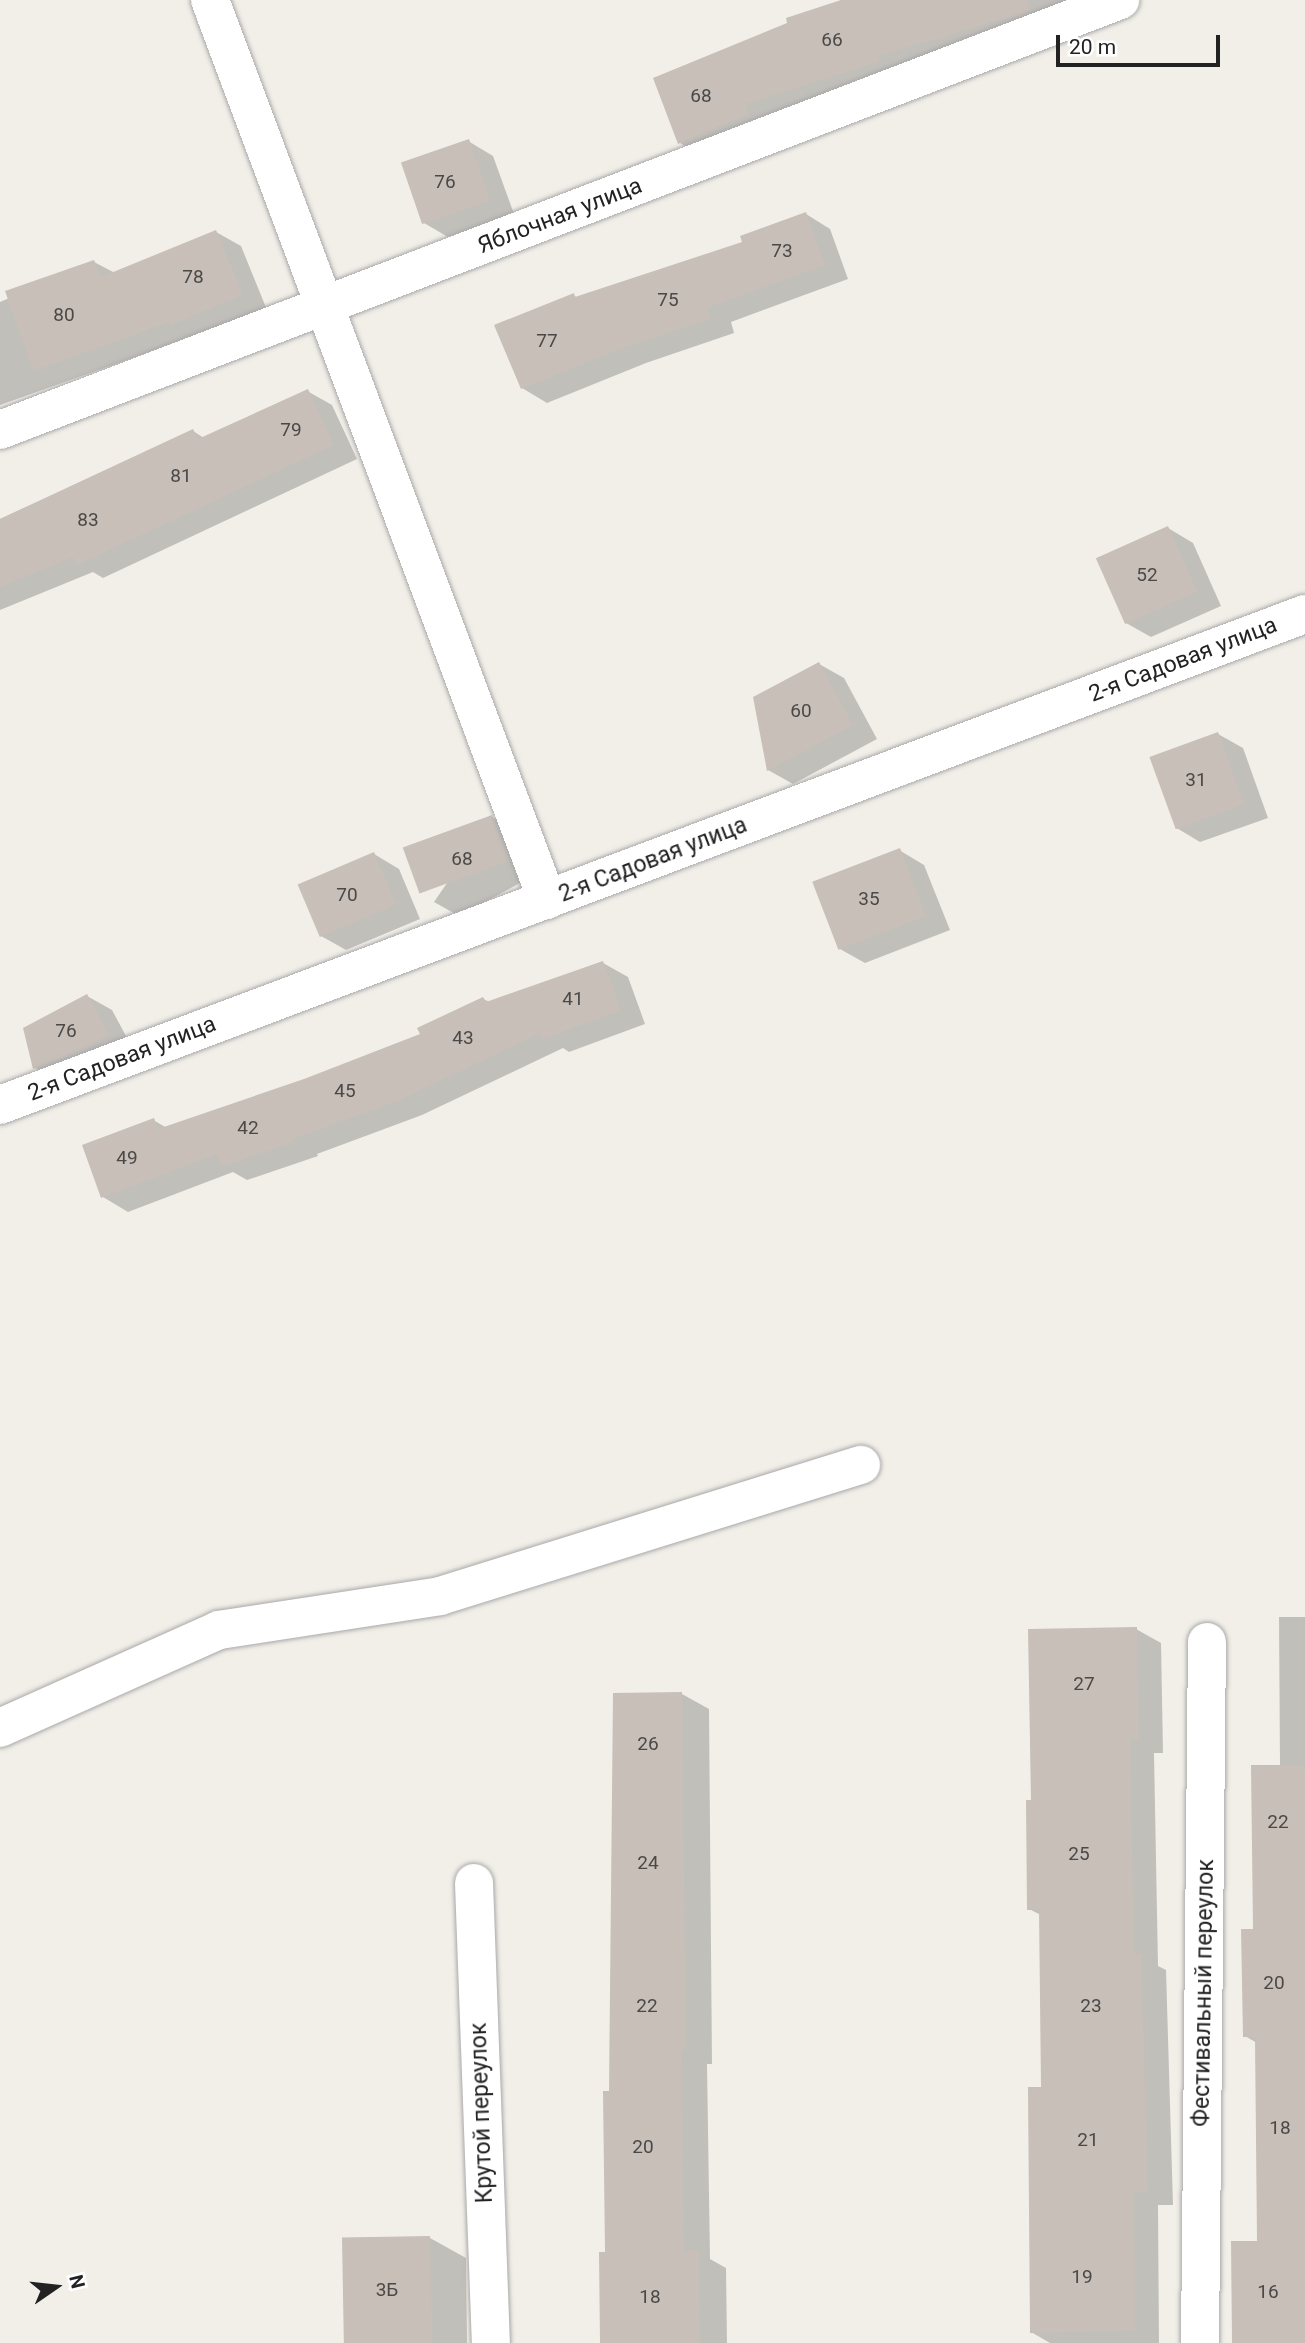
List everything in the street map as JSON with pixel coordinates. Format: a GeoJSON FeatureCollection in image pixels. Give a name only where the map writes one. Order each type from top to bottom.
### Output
{"type":"FeatureCollection","features":[{"type":"Feature","properties":{"kind":"street"},"geometry":{"type":"LineString","coordinates":[[210,0],[547,900]]}},
{"type":"Feature","properties":{"kind":"street","name":"Яблочная улица"},"geometry":{"type":"LineString","coordinates":[[0,430],[1120,0]]}},
{"type":"Feature","properties":{"kind":"street","name":"2-я Садовая улица"},"geometry":{"type":"LineString","coordinates":[[0,1105],[1305,614]]}},
{"type":"Feature","properties":{"kind":"street"},"geometry":{"type":"LineString","coordinates":[[0,1728],[219,1630],[440,1596],[861,1465]]}},
{"type":"Feature","properties":{"kind":"street","name":"Фестивальный переулок"},"geometry":{"type":"LineString","coordinates":[[1200,2343],[1207,1642]]}},
{"type":"Feature","properties":{"kind":"street","name":"Крутой переулок"},"geometry":{"type":"LineString","coordinates":[[474,1883],[491,2343]]}},
{"type":"Feature","properties":{"kind":"building"},"geometry":{"type":"Polygon","coordinates":[[[841,0],[1028,0],[1030,11],[878,56],[880,61],[746,104],[750,114],[678,144],[653,78],[787,23],[786,18],[841,0]]]}},
{"type":"Feature","properties":{"kind":"building"},"geometry":{"type":"Polygon","coordinates":[[[469,139],[490,200],[422,224],[401,162],[469,139]]]}},
{"type":"Feature","properties":{"kind":"building"},"geometry":{"type":"Polygon","coordinates":[[[806,212],[825,265],[707,308],[710,319],[620,349],[521,389],[494,325],[574,293],[575,297],[742,242],[740,236],[806,212]]]}},
{"type":"Feature","properties":{"kind":"building"},"geometry":{"type":"Polygon","coordinates":[[[216,230],[243,295],[171,325],[170,322],[33,371],[5,291],[94,260],[101,277],[216,230]]]}},
{"type":"Feature","properties":{"kind":"building"},"geometry":{"type":"Polygon","coordinates":[[[308,389],[334,445],[77,565],[73,557],[0,587],[0,519],[193,429],[198,439],[308,389]]]}},
{"type":"Feature","properties":{"kind":"building"},"geometry":{"type":"Polygon","coordinates":[[[1168,526],[1197,592],[1125,624],[1096,558],[1168,526]]]}},
{"type":"Feature","properties":{"kind":"building"},"geometry":{"type":"Polygon","coordinates":[[[819,662],[853,725],[767,771],[753,697],[819,662]]]}},
{"type":"Feature","properties":{"kind":"building"},"geometry":{"type":"Polygon","coordinates":[[[1218,732],[1244,804],[1176,829],[1149,757],[1218,732]]]}},
{"type":"Feature","properties":{"kind":"building"},"geometry":{"type":"Polygon","coordinates":[[[492,815],[509,861],[419,894],[403,847],[492,815]]]}},
{"type":"Feature","properties":{"kind":"building"},"geometry":{"type":"Polygon","coordinates":[[[900,848],[926,916],[838,950],[812,882],[900,848]]]}},
{"type":"Feature","properties":{"kind":"building"},"geometry":{"type":"Polygon","coordinates":[[[374,852],[396,904],[320,937],[298,884],[374,852]]]}},
{"type":"Feature","properties":{"kind":"building"},"geometry":{"type":"Polygon","coordinates":[[[603,961],[621,1010],[543,1039],[541,1033],[397,1101],[293,1139],[294,1142],[221,1167],[217,1154],[101,1198],[82,1145],[154,1118],[158,1129],[304,1079],[420,1034],[417,1028],[483,997],[486,1002],[603,961]]]}},
{"type":"Feature","properties":{"kind":"building"},"geometry":{"type":"Polygon","coordinates":[[[87,994],[109,1035],[71,1055],[33,1069],[23,1028],[87,994]]]}},
{"type":"Feature","properties":{"kind":"building"},"geometry":{"type":"Polygon","coordinates":[[[1137,1627],[1139,1739],[1130,1740],[1134,1954],[1141,1954],[1148,2192],[1134,2192],[1135,2331],[1030,2333],[1028,2087],[1041,2087],[1039,1910],[1027,1910],[1026,1800],[1031,1800],[1028,1629],[1137,1627]]]}},
{"type":"Feature","properties":{"kind":"building"},"geometry":{"type":"Polygon","coordinates":[[[682,1692],[686,2049],[681,2049],[684,2251],[699,2250],[700,2343],[600,2343],[599,2252],[605,2252],[603,2091],[609,2091],[613,1693],[682,1692]]]}},
{"type":"Feature","properties":{"kind":"building"},"geometry":{"type":"Polygon","coordinates":[[[1251,1765],[1305,1765],[1305,2343],[1232,2343],[1231,2241],[1257,2241],[1255,2037],[1243,2037],[1241,1929],[1253,1929],[1251,1765]]]}},
{"type":"Feature","properties":{"kind":"building"},"geometry":{"type":"Polygon","coordinates":[[[430,2236],[432,2343],[344,2343],[342,2238],[430,2236]]]}}]}
